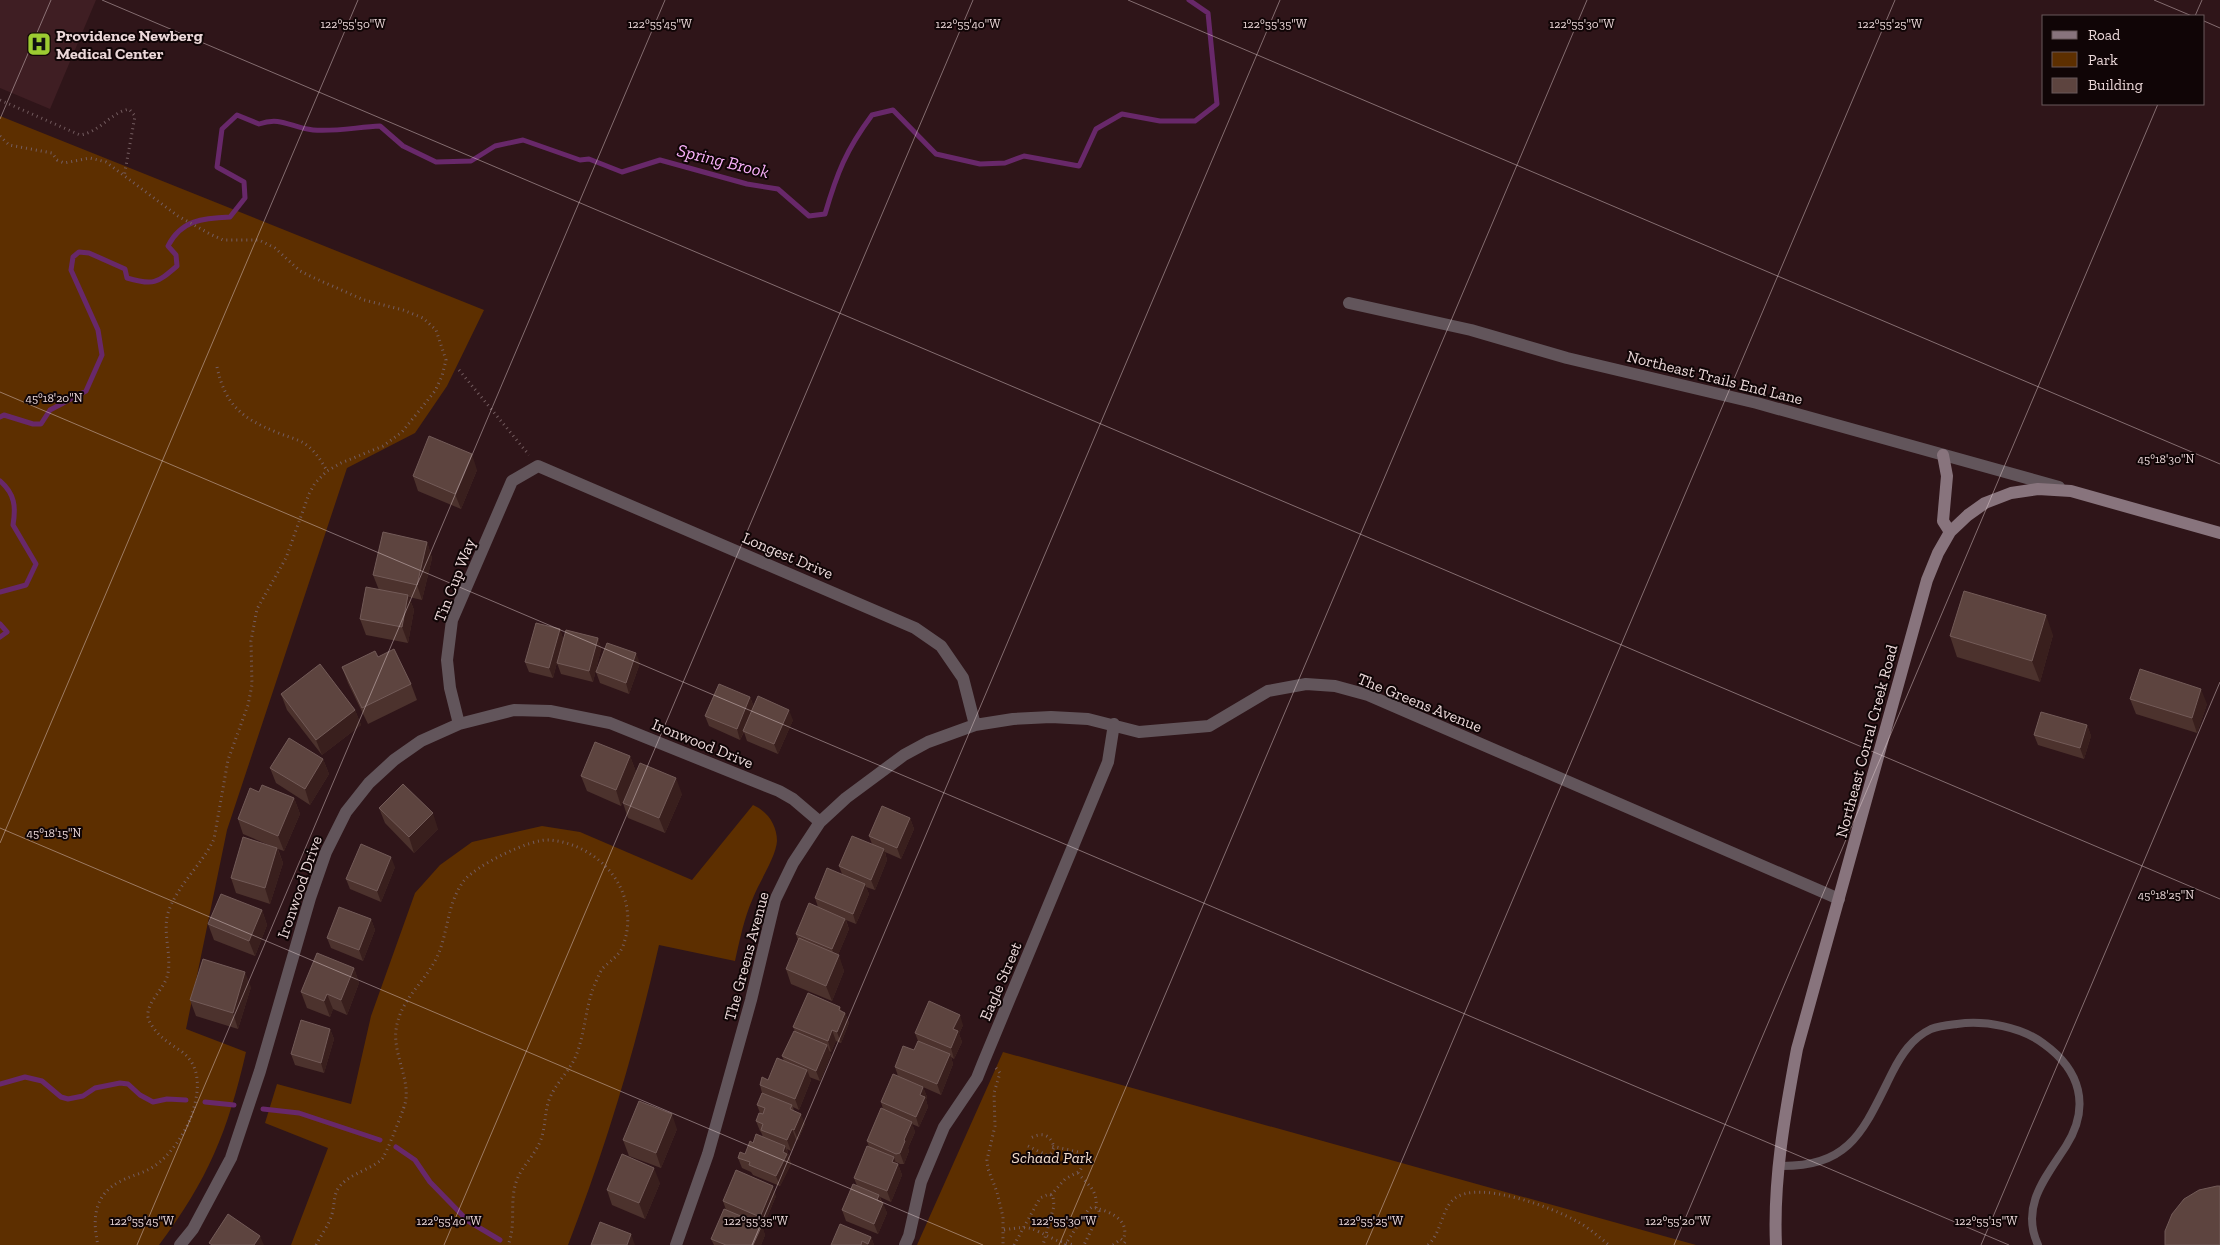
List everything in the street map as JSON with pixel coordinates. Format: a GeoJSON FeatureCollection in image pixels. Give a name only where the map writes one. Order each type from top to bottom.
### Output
{"type":"FeatureCollection","features":[{"type":"Feature","properties":{"kind":"street","name":"Northeast Trails End Lane"},"geometry":{"type":"LineString","coordinates":[[1349,304],[1471,330],[1567,358],[1757,403],[2071,491]]}},
{"type":"Feature","properties":{"kind":"street"},"geometry":{"type":"LineString","coordinates":[[1943,455],[1947,476],[1943,520],[1950,532]]}},
{"type":"Feature","properties":{"kind":"street","name":"Tin Cup Way"},"geometry":{"type":"LineString","coordinates":[[459,724],[450,688],[447,660],[452,620],[512,482],[538,466]]}},
{"type":"Feature","properties":{"kind":"street","name":"Longest Drive"},"geometry":{"type":"LineString","coordinates":[[538,466],[916,628],[940,646],[963,678],[975,725]]}},
{"type":"Feature","properties":{"kind":"street","name":"Northeast Corral Creek Road"},"geometry":{"type":"LineString","coordinates":[[1776,1245],[1779,1166],[1787,1102],[1797,1049],[1927,580],[1938,553],[1950,532],[1985,503],[2011,493],[2038,489],[2071,491],[2220,533]]}},
{"type":"Feature","properties":{"kind":"street","name":"The Greens Avenue"},"geometry":{"type":"LineString","coordinates":[[676,1245],[713,1137],[776,900],[793,863],[820,822],[846,798],[904,755],[928,742],[975,725],[1013,718],[1051,717],[1088,719],[1114,724],[1139,732],[1209,726],[1268,691],[1306,684],[1334,686],[1368,696],[1839,899]]}},
{"type":"Feature","properties":{"kind":"street","name":"Ironwood Drive"},"geometry":{"type":"LineString","coordinates":[[180,1245],[198,1221],[232,1158],[260,1071],[316,879],[326,852],[346,812],[369,783],[394,760],[421,741],[459,724],[514,710],[550,711],[610,723],[779,791],[793,799],[820,822]]}},
{"type":"Feature","properties":{"kind":"street","name":"Eagle Street"},"geometry":{"type":"LineString","coordinates":[[905,1245],[909,1236],[921,1182],[944,1127],[977,1078],[984,1063],[1108,762],[1114,724]]}},
{"type":"Feature","properties":{"kind":"lane"},"geometry":{"type":"LineString","coordinates":[[1779,1166],[1803,1166],[1833,1157],[1848,1147],[1859,1135],[1905,1050],[1918,1038],[1931,1030],[1964,1023],[2002,1027],[2038,1040],[2054,1051],[2066,1064],[2076,1080],[2079,1093],[2079,1118],[2076,1127],[2067,1144],[2048,1171],[2033,1202],[2033,1227],[2038,1245]]}},
{"type":"Feature","properties":{"kind":"path"},"geometry":{"type":"LineString","coordinates":[[0,100],[80,135],[91,133],[120,111],[129,109],[135,116],[124,177]]}},
{"type":"Feature","properties":{"kind":"path"},"geometry":{"type":"LineString","coordinates":[[0,136],[9,145],[52,153],[57,160],[64,164],[90,158],[106,162],[178,216],[210,234],[223,240],[258,240],[275,248],[306,274],[364,300],[404,310],[422,318],[436,330],[446,360],[442,376],[424,407],[402,432],[383,446],[341,463],[327,471],[315,483],[309,494],[286,558],[257,609],[251,641],[252,685],[248,705],[228,760],[214,839],[209,850],[174,900],[167,921],[169,972],[166,982],[151,1004],[147,1016],[150,1025],[159,1035],[184,1053],[194,1064],[197,1096],[183,1134],[166,1156],[141,1174],[122,1180],[106,1191],[94,1220],[98,1245]]}},
{"type":"Feature","properties":{"kind":"path"},"geometry":{"type":"LineString","coordinates":[[217,367],[221,385],[233,407],[251,421],[303,442],[319,457],[327,471]]}},
{"type":"Feature","properties":{"kind":"path"},"geometry":{"type":"LineString","coordinates":[[459,370],[538,466]]}},
{"type":"Feature","properties":{"kind":"path"},"geometry":{"type":"LineString","coordinates":[[316,1245],[332,1213],[333,1200],[338,1188],[347,1179],[382,1159],[405,1104],[406,1090],[395,1033],[398,1019],[411,992],[437,958],[453,901],[462,883],[471,873],[491,860],[546,840],[577,845],[602,861],[614,875],[625,899],[628,920],[627,932],[622,949],[603,969],[594,986],[575,1058],[552,1091],[547,1104],[540,1142],[521,1171],[516,1183],[513,1195],[514,1224],[508,1245]]}},
{"type":"Feature","properties":{"kind":"path"},"geometry":{"type":"LineString","coordinates":[[984,1063],[997,1069],[1000,1073],[994,1093],[995,1126],[987,1160],[988,1169],[1001,1206],[1004,1230],[1003,1245]]}},
{"type":"Feature","properties":{"kind":"path"},"geometry":{"type":"LineString","coordinates":[[1028,1146],[1046,1155],[1051,1153],[1053,1147],[1046,1135],[1038,1134],[1029,1139]]}},
{"type":"Feature","properties":{"kind":"path"},"geometry":{"type":"LineString","coordinates":[[1014,1245],[1040,1198],[1044,1195],[1051,1195],[1065,1179],[1078,1173],[1084,1165],[1082,1155],[1073,1150],[1053,1147]]}},
{"type":"Feature","properties":{"kind":"path"},"geometry":{"type":"LineString","coordinates":[[1078,1173],[1094,1190],[1098,1198],[1096,1208],[1099,1211],[1098,1216],[1084,1245]]}},
{"type":"Feature","properties":{"kind":"path"},"geometry":{"type":"LineString","coordinates":[[1428,1245],[1440,1231],[1448,1206],[1464,1194],[1474,1192],[1498,1194],[1524,1200],[1555,1211],[1578,1222],[1609,1245]]}},
{"type":"Feature","properties":{"kind":"path"},"geometry":{"type":"LineString","coordinates":[[1043,1245],[1054,1206],[1054,1200],[1051,1195]]}},
{"type":"Feature","properties":{"kind":"path"},"geometry":{"type":"LineString","coordinates":[[1066,1244],[1088,1210],[1092,1207],[1110,1213],[1122,1222],[1125,1228],[1124,1245]]}},
{"type":"Feature","properties":{"kind":"path"},"geometry":{"type":"LineString","coordinates":[[1004,1230],[1023,1228],[1038,1230],[1066,1244],[1074,1245]]}},
{"type":"Feature","properties":{"kind":"path"},"geometry":{"type":"LineString","coordinates":[[1113,1245],[1117,1240],[1123,1240]]}},
{"type":"Feature","properties":{"kind":"shaded area","name":"Providence Newberg Medical Center"},"geometry":{"type":"Polygon","coordinates":[[[0,0],[96,0],[50,109],[0,88],[0,0]]]}},
{"type":"Feature","properties":{"kind":"green space"},"geometry":{"type":"Polygon","coordinates":[[[0,116],[484,310],[447,386],[415,433],[347,468],[227,830],[186,1029],[246,1052],[232,1106],[214,1154],[191,1199],[159,1245],[0,1245],[0,116]]]}},
{"type":"Feature","properties":{"kind":"green space"},"geometry":{"type":"Polygon","coordinates":[[[753,805],[763,811],[770,819],[777,835],[777,841],[774,854],[747,913],[735,961],[659,945],[619,1096],[595,1171],[568,1245],[291,1245],[328,1148],[265,1123],[277,1084],[351,1104],[371,1016],[415,893],[440,865],[472,842],[542,826],[580,832],[692,880],[753,805]]]}},
{"type":"Feature","properties":{"kind":"green space","name":"Schaad Park"},"geometry":{"type":"Polygon","coordinates":[[[1003,1052],[1696,1245],[917,1245],[1003,1052]]]}},
{"type":"Feature","properties":{"kind":"building"},"geometry":{"type":"Polygon","coordinates":[[[429,436],[472,454],[455,494],[413,476],[429,436]]]}},
{"type":"Feature","properties":{"kind":"building"},"geometry":{"type":"Polygon","coordinates":[[[383,532],[427,542],[417,585],[373,575],[383,532]]]}},
{"type":"Feature","properties":{"kind":"building"},"geometry":{"type":"Polygon","coordinates":[[[366,587],[408,595],[402,627],[360,619],[366,587]]]}},
{"type":"Feature","properties":{"kind":"building"},"geometry":{"type":"Polygon","coordinates":[[[1964,591],[2046,615],[2032,661],[1950,636],[1964,591]]]}},
{"type":"Feature","properties":{"kind":"building"},"geometry":{"type":"Polygon","coordinates":[[[536,623],[560,629],[549,668],[525,662],[536,623]]]}},
{"type":"Feature","properties":{"kind":"building"},"geometry":{"type":"Polygon","coordinates":[[[566,630],[598,638],[589,671],[557,663],[566,630]]]}},
{"type":"Feature","properties":{"kind":"building"},"geometry":{"type":"Polygon","coordinates":[[[607,643],[636,653],[626,683],[596,672],[607,643]]]}},
{"type":"Feature","properties":{"kind":"building"},"geometry":{"type":"Polygon","coordinates":[[[394,649],[411,684],[362,708],[342,667],[375,651],[378,657],[394,649]]]}},
{"type":"Feature","properties":{"kind":"building"},"geometry":{"type":"Polygon","coordinates":[[[320,664],[355,710],[316,740],[281,694],[320,664]]]}},
{"type":"Feature","properties":{"kind":"building"},"geometry":{"type":"Polygon","coordinates":[[[2140,669],[2201,689],[2192,718],[2130,699],[2140,669]]]}},
{"type":"Feature","properties":{"kind":"building"},"geometry":{"type":"Polygon","coordinates":[[[719,684],[750,697],[737,729],[705,716],[719,684]]]}},
{"type":"Feature","properties":{"kind":"building"},"geometry":{"type":"Polygon","coordinates":[[[758,696],[789,710],[774,744],[743,731],[758,696]]]}},
{"type":"Feature","properties":{"kind":"building"},"geometry":{"type":"Polygon","coordinates":[[[2041,712],[2087,725],[2080,748],[2034,735],[2041,712]]]}},
{"type":"Feature","properties":{"kind":"building"},"geometry":{"type":"Polygon","coordinates":[[[289,738],[323,759],[305,789],[270,768],[289,738]]]}},
{"type":"Feature","properties":{"kind":"building"},"geometry":{"type":"Polygon","coordinates":[[[595,742],[630,756],[616,790],[581,776],[595,742]]]}},
{"type":"Feature","properties":{"kind":"building"},"geometry":{"type":"Polygon","coordinates":[[[640,763],[676,778],[659,818],[623,803],[640,763]]]}},
{"type":"Feature","properties":{"kind":"building"},"geometry":{"type":"Polygon","coordinates":[[[403,784],[433,813],[409,837],[379,808],[403,784]]]}},
{"type":"Feature","properties":{"kind":"building"},"geometry":{"type":"Polygon","coordinates":[[[262,785],[294,798],[278,836],[238,819],[250,788],[259,792],[262,785]]]}},
{"type":"Feature","properties":{"kind":"building"},"geometry":{"type":"Polygon","coordinates":[[[882,806],[910,818],[897,848],[869,836],[882,806]]]}},
{"type":"Feature","properties":{"kind":"building"},"geometry":{"type":"Polygon","coordinates":[[[852,836],[884,849],[871,880],[839,866],[852,836]]]}},
{"type":"Feature","properties":{"kind":"building"},"geometry":{"type":"Polygon","coordinates":[[[243,837],[277,848],[265,888],[231,878],[243,837]]]}},
{"type":"Feature","properties":{"kind":"building"},"geometry":{"type":"Polygon","coordinates":[[[361,844],[391,857],[377,891],[346,879],[361,844]]]}},
{"type":"Feature","properties":{"kind":"building"},"geometry":{"type":"Polygon","coordinates":[[[827,868],[865,884],[853,914],[815,898],[827,868]]]}},
{"type":"Feature","properties":{"kind":"building"},"geometry":{"type":"Polygon","coordinates":[[[221,894],[262,910],[249,941],[208,924],[221,894]]]}},
{"type":"Feature","properties":{"kind":"building"},"geometry":{"type":"Polygon","coordinates":[[[809,903],[845,919],[832,949],[796,934],[809,903]]]}},
{"type":"Feature","properties":{"kind":"building"},"geometry":{"type":"Polygon","coordinates":[[[339,907],[371,919],[359,950],[327,938],[339,907]]]}},
{"type":"Feature","properties":{"kind":"building"},"geometry":{"type":"Polygon","coordinates":[[[799,938],[839,955],[826,986],[786,969],[799,938]]]}},
{"type":"Feature","properties":{"kind":"building"},"geometry":{"type":"Polygon","coordinates":[[[317,953],[354,968],[341,1000],[327,994],[324,1001],[301,992],[317,953]]]}},
{"type":"Feature","properties":{"kind":"building"},"geometry":{"type":"Polygon","coordinates":[[[203,959],[245,972],[233,1013],[190,1000],[203,959]]]}},
{"type":"Feature","properties":{"kind":"building"},"geometry":{"type":"Polygon","coordinates":[[[808,993],[840,1007],[839,1010],[845,1013],[837,1032],[832,1030],[828,1041],[793,1027],[808,993]]]}},
{"type":"Feature","properties":{"kind":"building"},"geometry":{"type":"Polygon","coordinates":[[[929,1001],[960,1015],[953,1029],[958,1031],[951,1048],[915,1033],[929,1001]]]}},
{"type":"Feature","properties":{"kind":"building"},"geometry":{"type":"Polygon","coordinates":[[[301,1020],[330,1029],[321,1063],[291,1054],[301,1020]]]}},
{"type":"Feature","properties":{"kind":"building"},"geometry":{"type":"Polygon","coordinates":[[[794,1031],[827,1045],[816,1071],[782,1056],[794,1031]]]}},
{"type":"Feature","properties":{"kind":"building"},"geometry":{"type":"Polygon","coordinates":[[[918,1041],[950,1054],[937,1084],[895,1067],[903,1046],[914,1050],[918,1041]]]}},
{"type":"Feature","properties":{"kind":"building"},"geometry":{"type":"Polygon","coordinates":[[[777,1058],[807,1070],[795,1099],[760,1085],[762,1077],[768,1080],[777,1058]]]}},
{"type":"Feature","properties":{"kind":"building"},"geometry":{"type":"Polygon","coordinates":[[[893,1074],[923,1087],[920,1095],[925,1097],[916,1117],[881,1102],[893,1074]]]}},
{"type":"Feature","properties":{"kind":"building"},"geometry":{"type":"Polygon","coordinates":[[[762,1093],[792,1105],[790,1109],[801,1114],[787,1140],[761,1130],[763,1124],[756,1121],[759,1113],[763,1114],[765,1108],[757,1105],[762,1093]]]}},
{"type":"Feature","properties":{"kind":"building"},"geometry":{"type":"Polygon","coordinates":[[[639,1101],[672,1114],[656,1153],[623,1140],[639,1101]]]}},
{"type":"Feature","properties":{"kind":"building"},"geometry":{"type":"Polygon","coordinates":[[[881,1108],[912,1122],[900,1153],[896,1154],[867,1141],[881,1108]]]}},
{"type":"Feature","properties":{"kind":"building"},"geometry":{"type":"Polygon","coordinates":[[[756,1134],[785,1146],[783,1152],[787,1154],[776,1176],[749,1165],[750,1162],[738,1158],[740,1152],[745,1154],[750,1141],[753,1143],[756,1134]]]}},
{"type":"Feature","properties":{"kind":"building"},"geometry":{"type":"Polygon","coordinates":[[[867,1146],[894,1157],[892,1162],[898,1164],[887,1191],[854,1178],[867,1146]]]}},
{"type":"Feature","properties":{"kind":"building"},"geometry":{"type":"Polygon","coordinates":[[[622,1154],[654,1168],[639,1203],[607,1190],[622,1154]]]}},
{"type":"Feature","properties":{"kind":"building"},"geometry":{"type":"Polygon","coordinates":[[[736,1170],[773,1186],[760,1217],[723,1201],[736,1170]]]}},
{"type":"Feature","properties":{"kind":"building"},"geometry":{"type":"Polygon","coordinates":[[[853,1184],[879,1195],[877,1200],[883,1203],[874,1224],[842,1210],[853,1184]]]}},
{"type":"Feature","properties":{"kind":"building"},"geometry":{"type":"Polygon","coordinates":[[[2220,1186],[2220,1245],[2165,1245],[2165,1231],[2172,1214],[2184,1199],[2199,1190],[2220,1186]]]}},
{"type":"Feature","properties":{"kind":"building"},"geometry":{"type":"Polygon","coordinates":[[[724,1209],[762,1225],[753,1245],[726,1245],[711,1239],[724,1209]]]}},
{"type":"Feature","properties":{"kind":"building"},"geometry":{"type":"Polygon","coordinates":[[[228,1214],[260,1236],[254,1245],[212,1245],[209,1243],[228,1214]]]}},
{"type":"Feature","properties":{"kind":"building"},"geometry":{"type":"Polygon","coordinates":[[[600,1222],[631,1234],[627,1245],[591,1245],[600,1222]]]}},
{"type":"Feature","properties":{"kind":"building"},"geometry":{"type":"Polygon","coordinates":[[[840,1224],[871,1237],[868,1244],[862,1241],[861,1245],[831,1245],[840,1224]]]}},
{"type":"Feature","properties":{"kind":"waterway","name":"Spring Brook"},"geometry":{"type":"LineString","coordinates":[[0,417],[4,415],[33,424],[41,424],[50,410],[86,391],[102,355],[98,330],[71,270],[73,257],[79,252],[89,253],[125,269],[127,278],[143,282],[155,281],[165,276],[177,266],[176,255],[168,246],[179,231],[194,222],[211,218],[230,217],[245,198],[244,182],[217,167],[222,129],[237,115],[259,124],[274,121],[313,130],[380,126],[403,146],[436,162],[471,161],[495,146],[523,140],[580,160],[589,159],[622,172],[660,160],[747,184],[778,189],[809,216],[825,214],[843,162],[855,139],[872,115],[893,110],[936,154],[980,164],[1005,163],[1024,156],[1079,166],[1096,129],[1122,114],[1160,121],[1195,121],[1217,104],[1208,13],[1189,0]]}},
{"type":"Feature","properties":{"kind":"waterway","name":"Spring Brook"},"geometry":{"type":"LineString","coordinates":[[0,481],[9,491],[13,501],[13,525],[36,564],[26,585],[0,592]]}},
{"type":"Feature","properties":{"kind":"waterway","name":"Spring Brook"},"geometry":{"type":"LineString","coordinates":[[0,624],[7,632],[0,637]]}},
{"type":"Feature","properties":{"kind":"waterway"},"geometry":{"type":"LineString","coordinates":[[0,1084],[25,1077],[42,1081],[61,1097],[68,1099],[83,1096],[95,1088],[120,1083],[128,1084],[140,1095],[153,1102],[167,1099],[186,1100]]}},
{"type":"Feature","properties":{"kind":"waterway"},"geometry":{"type":"LineString","coordinates":[[205,1102],[234,1105]]}},
{"type":"Feature","properties":{"kind":"waterway"},"geometry":{"type":"LineString","coordinates":[[263,1109],[299,1113],[380,1140]]}},
{"type":"Feature","properties":{"kind":"waterway"},"geometry":{"type":"LineString","coordinates":[[396,1147],[415,1160],[430,1182],[468,1221],[500,1240]]}},
{"type":"Feature","properties":{"kind":"place","name":"Providence Newberg Medical Center"},"geometry":{"type":"Point","coordinates":[39,44]}}]}
